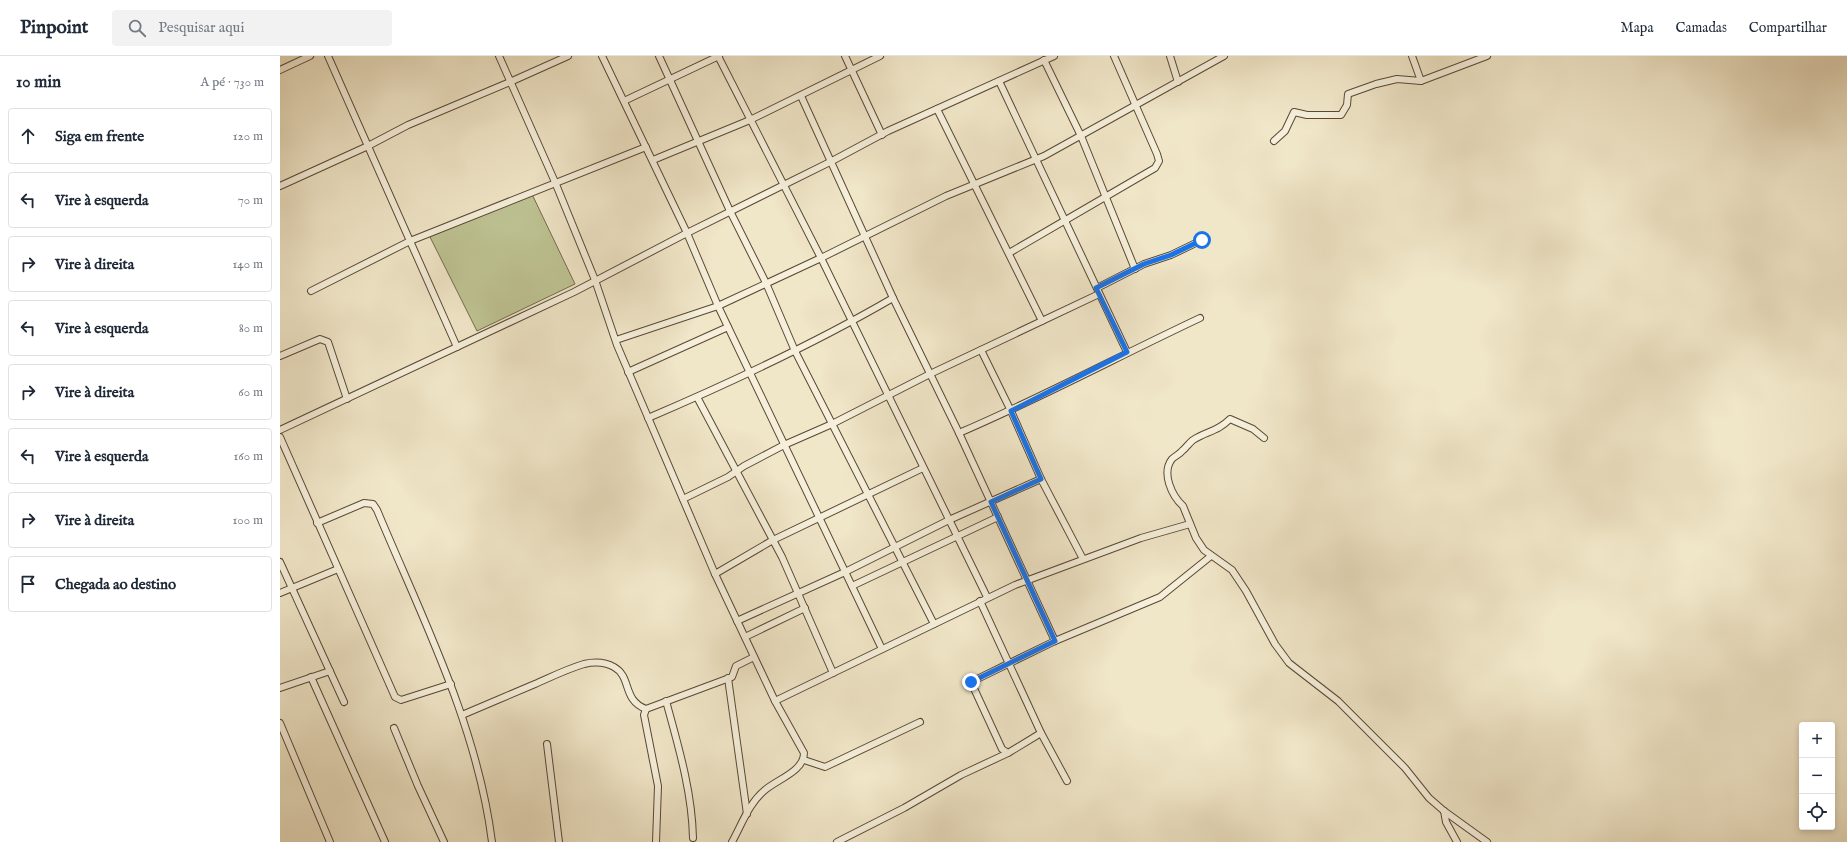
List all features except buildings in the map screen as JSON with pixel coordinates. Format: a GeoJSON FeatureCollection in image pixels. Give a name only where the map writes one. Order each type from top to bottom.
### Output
{"type":"FeatureCollection","features":[{"type":"Feature","properties":{"kind":"street"},"geometry":{"type":"LineString","coordinates":[[280,70],[310,56]]}},
{"type":"Feature","properties":{"kind":"street"},"geometry":{"type":"LineString","coordinates":[[328,56],[457,347]]}},
{"type":"Feature","properties":{"kind":"street"},"geometry":{"type":"LineString","coordinates":[[499,56],[595,280],[628,372],[715,574],[775,701],[804,753],[804,760],[800,766],[765,790],[754,802],[732,842]]}},
{"type":"Feature","properties":{"kind":"street"},"geometry":{"type":"LineString","coordinates":[[280,186],[368,146],[414,122],[568,56]]}},
{"type":"Feature","properties":{"kind":"street"},"geometry":{"type":"LineString","coordinates":[[602,56],[687,233],[718,306],[882,649]]}},
{"type":"Feature","properties":{"kind":"street"},"geometry":{"type":"LineString","coordinates":[[658,56],[730,211],[766,284],[795,351],[934,624]]}},
{"type":"Feature","properties":{"kind":"street"},"geometry":{"type":"LineString","coordinates":[[624,101],[718,56],[821,258],[851,322],[987,597]]}},
{"type":"Feature","properties":{"kind":"street"},"geometry":{"type":"LineString","coordinates":[[845,56],[882,135]]}},
{"type":"Feature","properties":{"kind":"street"},"geometry":{"type":"LineString","coordinates":[[653,160],[750,120],[880,56]]}},
{"type":"Feature","properties":{"kind":"street"},"geometry":{"type":"LineString","coordinates":[[280,430],[574,292],[730,211],[882,135],[1054,56]]}},
{"type":"Feature","properties":{"kind":"street"},"geometry":{"type":"LineString","coordinates":[[1009,253],[1155,168],[1159,161],[1136,104],[1114,56]]}},
{"type":"Feature","properties":{"kind":"street"},"geometry":{"type":"LineString","coordinates":[[1170,56],[1178,82]]}},
{"type":"Feature","properties":{"kind":"street"},"geometry":{"type":"LineString","coordinates":[[616,340],[718,306],[821,258],[946,196],[1037,159],[1224,56]]}},
{"type":"Feature","properties":{"kind":"street"},"geometry":{"type":"LineString","coordinates":[[1412,56],[1422,81]]}},
{"type":"Feature","properties":{"kind":"street"},"geometry":{"type":"LineString","coordinates":[[1274,141],[1285,131],[1294,112],[1306,115],[1341,115],[1347,105],[1348,94],[1376,84],[1397,79],[1422,81],[1487,56]]}},
{"type":"Feature","properties":{"kind":"street"},"geometry":{"type":"LineString","coordinates":[[1044,60],[1081,136],[1135,269]]}},
{"type":"Feature","properties":{"kind":"street"},"geometry":{"type":"LineString","coordinates":[[999,81],[1127,352]]}},
{"type":"Feature","properties":{"kind":"street"},"geometry":{"type":"LineString","coordinates":[[801,96],[832,161],[893,298],[959,433],[1055,641]]}},
{"type":"Feature","properties":{"kind":"street"},"geometry":{"type":"LineString","coordinates":[[937,109],[1042,321]]}},
{"type":"Feature","properties":{"kind":"street"},"geometry":{"type":"LineString","coordinates":[[311,291],[410,241],[646,146]]}},
{"type":"Feature","properties":{"kind":"street"},"geometry":{"type":"LineString","coordinates":[[683,499],[728,477],[736,471],[784,445],[832,424],[930,374],[1042,321],[1135,269],[1202,240]]}},
{"type":"Feature","properties":{"kind":"street"},"geometry":{"type":"LineString","coordinates":[[648,418],[697,397],[795,351],[893,298]]}},
{"type":"Feature","properties":{"kind":"street"},"geometry":{"type":"LineString","coordinates":[[959,433],[1011,411],[1127,352],[1200,318]]}},
{"type":"Feature","properties":{"kind":"street"},"geometry":{"type":"LineString","coordinates":[[628,372],[728,326]]}},
{"type":"Feature","properties":{"kind":"street"},"geometry":{"type":"LineString","coordinates":[[280,356],[320,339],[325,340],[328,342],[347,399]]}},
{"type":"Feature","properties":{"kind":"street"},"geometry":{"type":"LineString","coordinates":[[981,350],[1011,411],[1041,479],[1083,559]]}},
{"type":"Feature","properties":{"kind":"street"},"geometry":{"type":"LineString","coordinates":[[697,397],[782,557],[832,673]]}},
{"type":"Feature","properties":{"kind":"street"},"geometry":{"type":"LineString","coordinates":[[1264,438],[1254,429],[1230,419],[1221,428],[1192,441],[1182,452],[1172,459],[1167,473],[1170,485],[1179,502],[1183,506],[1196,538],[1204,550],[1232,570],[1275,644],[1289,663],[1338,701],[1405,768],[1429,798],[1444,811],[1487,842]]}},
{"type":"Feature","properties":{"kind":"street"},"geometry":{"type":"LineString","coordinates":[[280,437],[395,697],[401,700],[451,684]]}},
{"type":"Feature","properties":{"kind":"street"},"geometry":{"type":"LineString","coordinates":[[715,574],[773,540],[923,468]]}},
{"type":"Feature","properties":{"kind":"street"},"geometry":{"type":"LineString","coordinates":[[737,621],[845,572],[949,520],[1041,479]]}},
{"type":"Feature","properties":{"kind":"street"},"geometry":{"type":"LineString","coordinates":[[318,523],[364,503],[373,504],[421,609],[462,715],[486,799],[492,842]]}},
{"type":"Feature","properties":{"kind":"street"},"geometry":{"type":"LineString","coordinates":[[852,586],[998,517]]}},
{"type":"Feature","properties":{"kind":"street"},"geometry":{"type":"LineString","coordinates":[[775,701],[987,597],[1140,538],[1190,524]]}},
{"type":"Feature","properties":{"kind":"street"},"geometry":{"type":"LineString","coordinates":[[1008,753],[1002,749],[971,682],[1055,641],[1160,597],[1211,556]]}},
{"type":"Feature","properties":{"kind":"street"},"geometry":{"type":"LineString","coordinates":[[280,562],[344,702]]}},
{"type":"Feature","properties":{"kind":"street"},"geometry":{"type":"LineString","coordinates":[[280,593],[338,569]]}},
{"type":"Feature","properties":{"kind":"street"},"geometry":{"type":"LineString","coordinates":[[980,601],[1008,665],[1041,733],[1067,781]]}},
{"type":"Feature","properties":{"kind":"street"},"geometry":{"type":"LineString","coordinates":[[745,638],[805,608]]}},
{"type":"Feature","properties":{"kind":"street"},"geometry":{"type":"LineString","coordinates":[[656,842],[658,786],[644,715],[646,709],[728,678],[734,674],[736,666],[754,657]]}},
{"type":"Feature","properties":{"kind":"street"},"geometry":{"type":"LineString","coordinates":[[462,715],[584,664],[594,663],[604,663],[618,670],[623,677],[628,694],[633,700],[646,709]]}},
{"type":"Feature","properties":{"kind":"street"},"geometry":{"type":"LineString","coordinates":[[280,688],[330,671]]}},
{"type":"Feature","properties":{"kind":"street"},"geometry":{"type":"LineString","coordinates":[[311,677],[385,842]]}},
{"type":"Feature","properties":{"kind":"street"},"geometry":{"type":"LineString","coordinates":[[728,678],[747,814]]}},
{"type":"Feature","properties":{"kind":"street"},"geometry":{"type":"LineString","coordinates":[[666,701],[684,769],[693,821],[693,838]]}},
{"type":"Feature","properties":{"kind":"street"},"geometry":{"type":"LineString","coordinates":[[804,760],[825,767],[920,722]]}},
{"type":"Feature","properties":{"kind":"street"},"geometry":{"type":"LineString","coordinates":[[280,723],[330,842]]}},
{"type":"Feature","properties":{"kind":"street"},"geometry":{"type":"LineString","coordinates":[[394,728],[418,786],[444,842]]}},
{"type":"Feature","properties":{"kind":"street"},"geometry":{"type":"LineString","coordinates":[[837,842],[897,812],[961,775],[1008,753],[1041,733]]}},
{"type":"Feature","properties":{"kind":"street"},"geometry":{"type":"LineString","coordinates":[[547,744],[559,842]]}},
{"type":"Feature","properties":{"kind":"street"},"geometry":{"type":"LineString","coordinates":[[1444,811],[1446,822],[1457,842]]}},
{"type":"Feature","properties":{"kind":"green space"},"geometry":{"type":"Polygon","coordinates":[[[530,190],[575,284],[477,331],[429,235],[530,190]]]}},
{"type":"Feature","properties":{"kind":"route"},"geometry":{"type":"LineString","coordinates":[[971,682],[1055,641],[1026,581],[991,502],[1041,479],[1011,411],[1127,352],[1096,288],[1144,264],[1171,255],[1202,240]]}}]}
